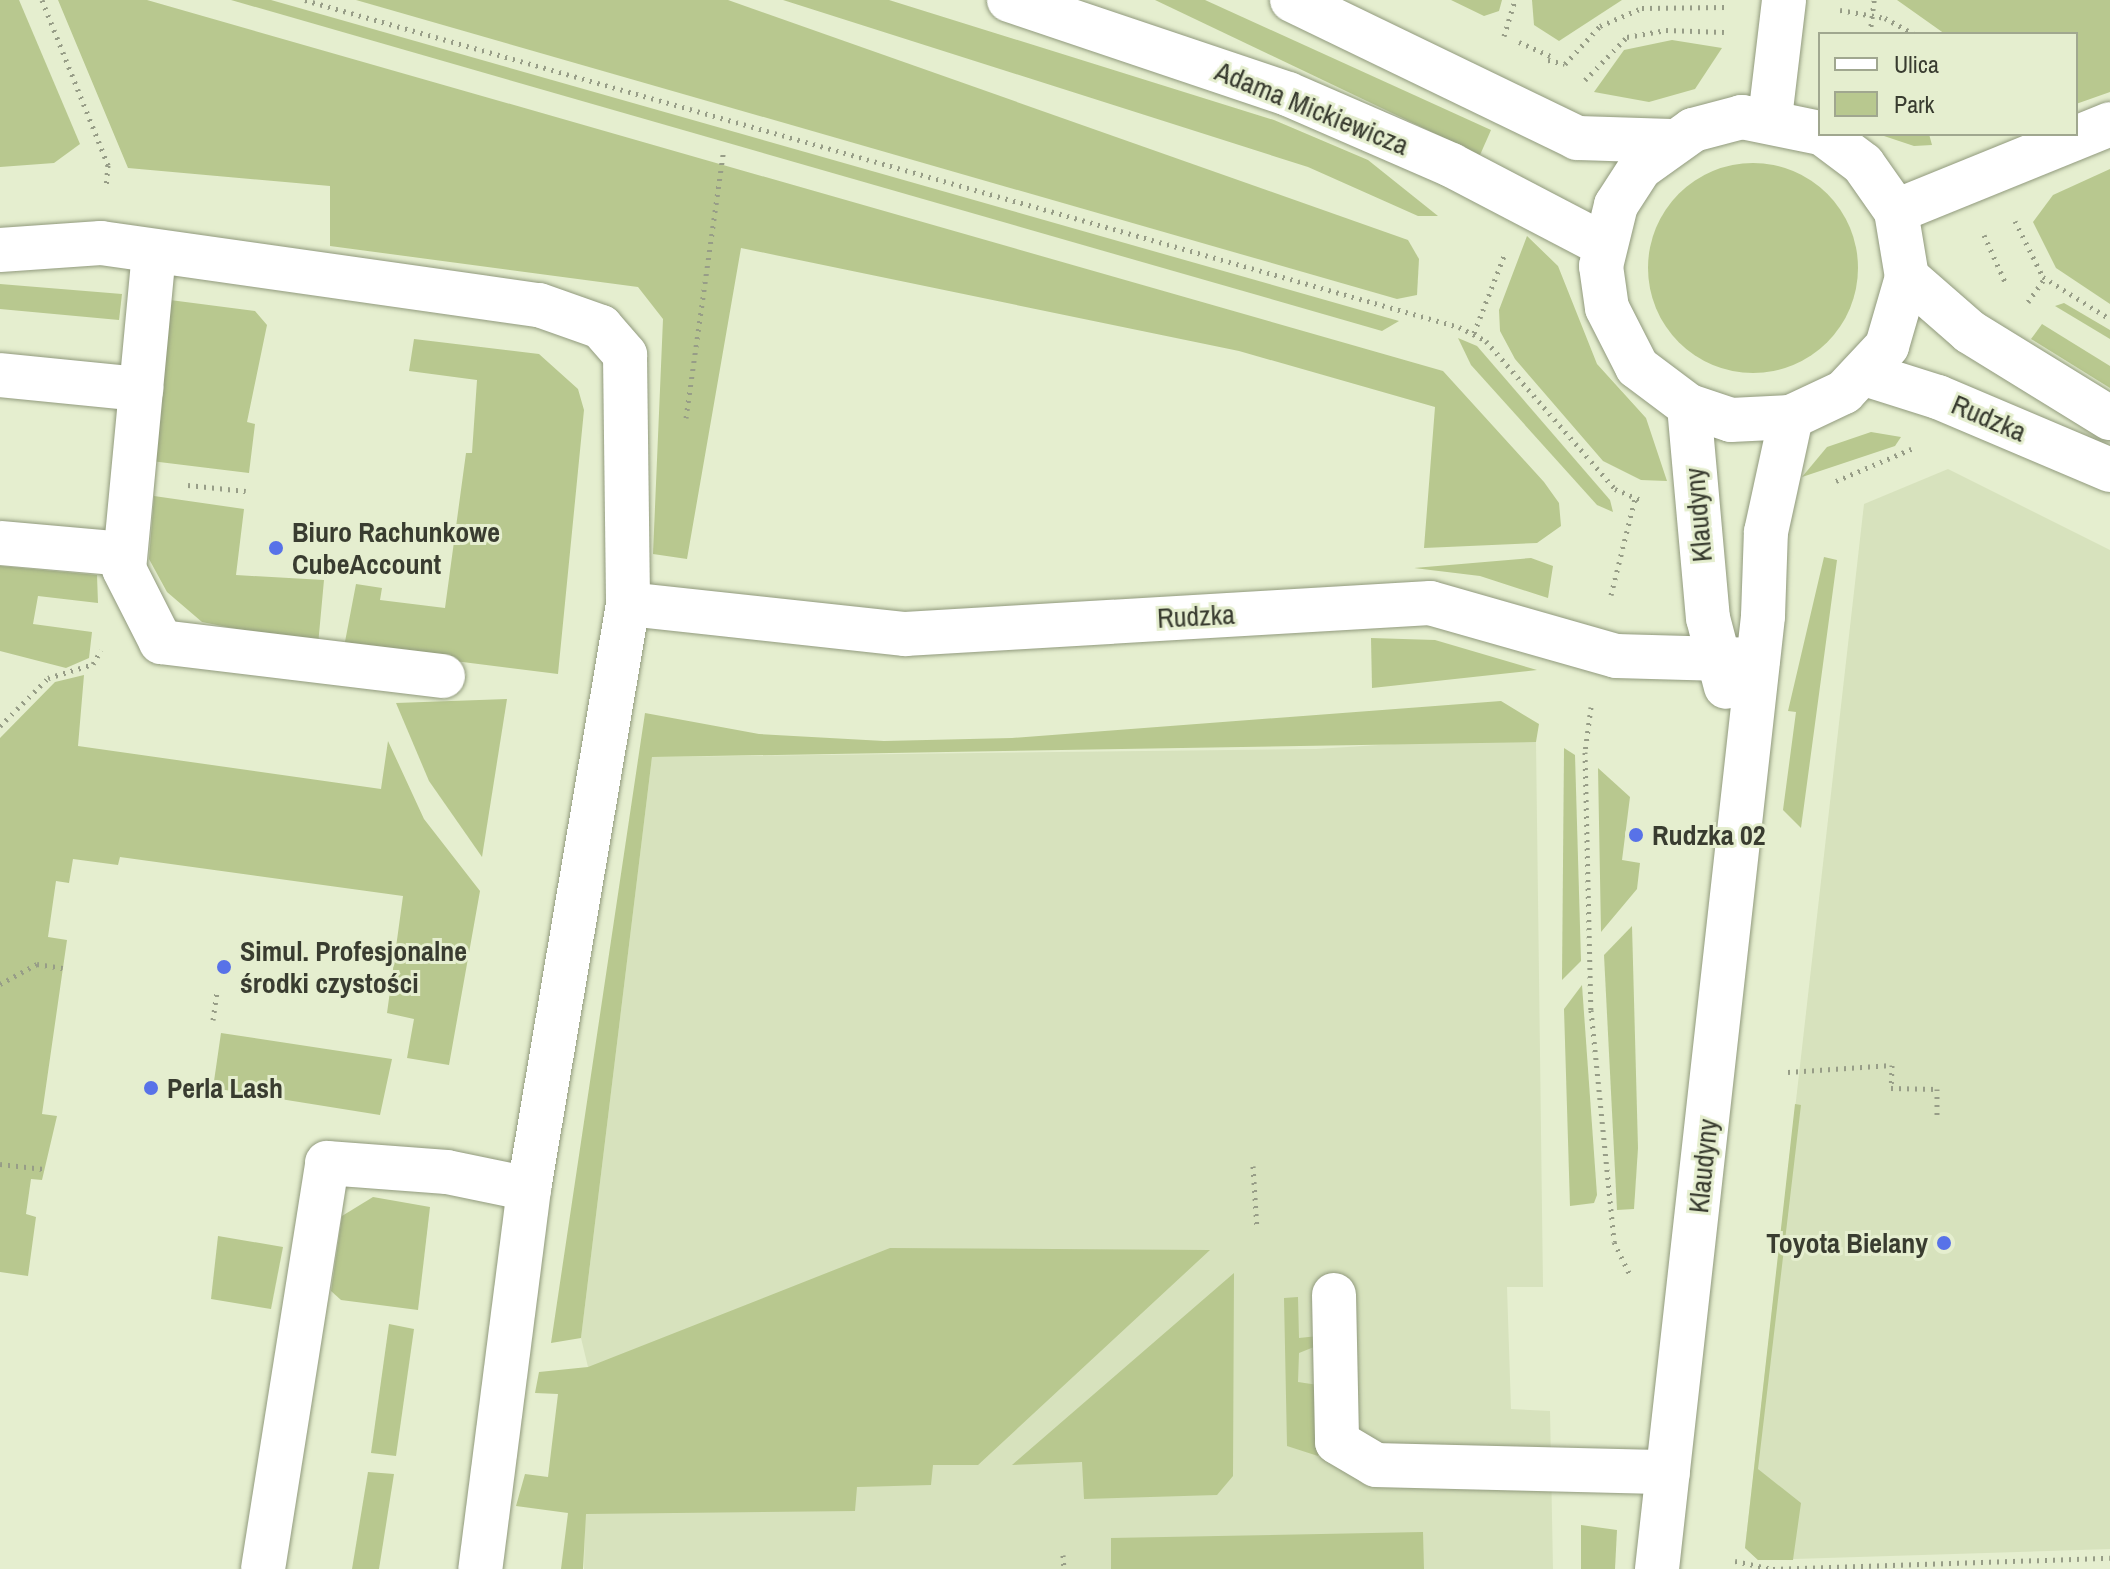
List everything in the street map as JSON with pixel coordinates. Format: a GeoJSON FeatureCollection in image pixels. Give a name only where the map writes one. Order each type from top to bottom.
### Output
{"type":"FeatureCollection","features":[{"type":"Feature","properties":{"kind":"street","name":"Adama Mickiewicza"},"geometry":{"type":"LineString","coordinates":[[1009,0],[1288,94],[1451,165],[1604,245]]}},
{"type":"Feature","properties":{"kind":"street"},"geometry":{"type":"LineString","coordinates":[[1292,0],[1577,138],[1673,141]]}},
{"type":"Feature","properties":{"kind":"street"},"geometry":{"type":"LineString","coordinates":[[1770,118],[1784,0]]}},
{"type":"Feature","properties":{"kind":"street"},"geometry":{"type":"LineString","coordinates":[[1818,132],[1770,118],[1717,122],[1673,141],[1625,188],[1604,245],[1602,284],[1619,338],[1637,367],[1689,406],[1731,420],[1791,417],[1865,374],[1887,346],[1907,277],[1896,211],[1863,164],[1826,136]]}},
{"type":"Feature","properties":{"kind":"street"},"geometry":{"type":"LineString","coordinates":[[1896,211],[2110,124]]}},
{"type":"Feature","properties":{"kind":"street"},"geometry":{"type":"LineString","coordinates":[[0,250],[101,243],[539,305],[601,327],[625,355],[628,604],[529,1189],[480,1569]]}},
{"type":"Feature","properties":{"kind":"street"},"geometry":{"type":"LineString","coordinates":[[154,252],[141,389],[130,572],[161,642],[443,676]]}},
{"type":"Feature","properties":{"kind":"street","name":"Rudzka"},"geometry":{"type":"LineString","coordinates":[[1907,277],[1970,332],[2110,418]]}},
{"type":"Feature","properties":{"kind":"street","name":"Rudzka"},"geometry":{"type":"LineString","coordinates":[[1865,374],[1970,409],[2110,470]]}},
{"type":"Feature","properties":{"kind":"street"},"geometry":{"type":"LineString","coordinates":[[0,375],[141,389]]}},
{"type":"Feature","properties":{"kind":"street","name":"Klaudyny"},"geometry":{"type":"LineString","coordinates":[[1689,406],[1708,618],[1738,660]]}},
{"type":"Feature","properties":{"kind":"street","name":"Klaudyny"},"geometry":{"type":"LineString","coordinates":[[1657,1569],[1745,763],[1738,660],[1791,417]]}},
{"type":"Feature","properties":{"kind":"street"},"geometry":{"type":"LineString","coordinates":[[0,543],[130,572]]}},
{"type":"Feature","properties":{"kind":"street","name":"Rudzka"},"geometry":{"type":"LineString","coordinates":[[628,604],[905,634],[1430,603],[1599,653],[1738,660]]}},
{"type":"Feature","properties":{"kind":"street"},"geometry":{"type":"LineString","coordinates":[[263,1569],[327,1163],[447,1172],[529,1189]]}},
{"type":"Feature","properties":{"kind":"street"},"geometry":{"type":"LineString","coordinates":[[1334,1295],[1337,1442],[1376,1465],[1668,1472]]}},
{"type":"Feature","properties":{"kind":"path"},"geometry":{"type":"LineString","coordinates":[[42,0],[108,165],[101,243]]}},
{"type":"Feature","properties":{"kind":"path"},"geometry":{"type":"LineString","coordinates":[[305,0],[1474,333],[1615,489],[1635,499],[1647,500]]}},
{"type":"Feature","properties":{"kind":"path"},"geometry":{"type":"LineString","coordinates":[[1504,36],[1515,0]]}},
{"type":"Feature","properties":{"kind":"path"},"geometry":{"type":"LineString","coordinates":[[1546,67],[1550,56],[1565,64],[1623,14],[1728,7],[1729,0]]}},
{"type":"Feature","properties":{"kind":"path"},"geometry":{"type":"LineString","coordinates":[[1870,32],[1874,0]]}},
{"type":"Feature","properties":{"kind":"path"},"geometry":{"type":"LineString","coordinates":[[1826,8],[1873,15],[1910,32]]}},
{"type":"Feature","properties":{"kind":"path"},"geometry":{"type":"LineString","coordinates":[[1578,93],[1627,37],[1682,29],[1733,33]]}},
{"type":"Feature","properties":{"kind":"path"},"geometry":{"type":"LineString","coordinates":[[684,432],[723,154]]}},
{"type":"Feature","properties":{"kind":"path"},"geometry":{"type":"LineString","coordinates":[[2011,211],[2043,277],[2110,319]]}},
{"type":"Feature","properties":{"kind":"path"},"geometry":{"type":"LineString","coordinates":[[1981,228],[2011,291]]}},
{"type":"Feature","properties":{"kind":"path"},"geometry":{"type":"LineString","coordinates":[[1474,333],[1508,246]]}},
{"type":"Feature","properties":{"kind":"path"},"geometry":{"type":"LineString","coordinates":[[2022,298],[2042,311]]}},
{"type":"Feature","properties":{"kind":"path"},"geometry":{"type":"LineString","coordinates":[[1822,486],[1917,442]]}},
{"type":"Feature","properties":{"kind":"path"},"geometry":{"type":"LineString","coordinates":[[170,483],[246,491]]}},
{"type":"Feature","properties":{"kind":"path"},"geometry":{"type":"LineString","coordinates":[[1605,613],[1635,499]]}},
{"type":"Feature","properties":{"kind":"path"},"geometry":{"type":"LineString","coordinates":[[0,726],[48,678],[93,664],[130,572]]}},
{"type":"Feature","properties":{"kind":"path"},"geometry":{"type":"LineString","coordinates":[[1592,697],[1585,752],[1591,1010],[1614,1242],[1683,1347]]}},
{"type":"Feature","properties":{"kind":"path"},"geometry":{"type":"LineString","coordinates":[[0,984],[37,964],[63,968]]}},
{"type":"Feature","properties":{"kind":"path"},"geometry":{"type":"LineString","coordinates":[[213,1020],[217,991]]}},
{"type":"Feature","properties":{"kind":"path"},"geometry":{"type":"LineString","coordinates":[[1788,1072],[1892,1065],[1891,1088],[1937,1089],[1937,1116]]}},
{"type":"Feature","properties":{"kind":"path"},"geometry":{"type":"LineString","coordinates":[[0,1164],[44,1169]]}},
{"type":"Feature","properties":{"kind":"path"},"geometry":{"type":"LineString","coordinates":[[1253,1166],[1257,1229]]}},
{"type":"Feature","properties":{"kind":"path"},"geometry":{"type":"LineString","coordinates":[[1063,1555],[1064,1569]]}},
{"type":"Feature","properties":{"kind":"path"},"geometry":{"type":"LineString","coordinates":[[1735,1561],[1773,1569],[2110,1558]]}},
{"type":"Feature","properties":{"kind":"shaded area","name":"Toyota Bielany"},"geometry":{"type":"Polygon","coordinates":[[[1948,469],[2110,550],[2110,1549],[1758,1560],[1745,1548],[1864,504],[1948,469]]]}},
{"type":"Feature","properties":{"kind":"shaded area"},"geometry":{"type":"Polygon","coordinates":[[[1504,737],[1536,742],[1543,1287],[1507,1287],[1511,1409],[1550,1411],[1553,1569],[584,1569],[588,1367],[581,1338],[652,757],[1316,749],[1504,737]]]}},
{"type":"Feature","properties":{"kind":"green space"},"geometry":{"type":"Polygon","coordinates":[[[0,0],[19,0],[80,144],[54,163],[0,167],[0,0]]]}},
{"type":"Feature","properties":{"kind":"green space"},"geometry":{"type":"Polygon","coordinates":[[[58,0],[147,0],[1443,371],[1544,482],[1559,503],[1561,526],[1537,543],[1424,548],[1435,407],[1239,351],[741,248],[687,559],[653,554],[663,319],[638,287],[330,246],[330,186],[128,168],[58,0]]]}},
{"type":"Feature","properties":{"kind":"green space"},"geometry":{"type":"Polygon","coordinates":[[[231,0],[271,0],[1399,321],[1382,331],[231,0]]]}},
{"type":"Feature","properties":{"kind":"green space"},"geometry":{"type":"Polygon","coordinates":[[[356,0],[728,0],[1408,240],[1419,259],[1417,295],[1397,299],[356,0]]]}},
{"type":"Feature","properties":{"kind":"green space"},"geometry":{"type":"Polygon","coordinates":[[[783,0],[889,0],[1274,120],[1368,160],[1438,216],[1418,216],[1308,167],[783,0]]]}},
{"type":"Feature","properties":{"kind":"green space"},"geometry":{"type":"Polygon","coordinates":[[[1155,0],[1205,0],[1491,130],[1480,155],[1155,0]]]}},
{"type":"Feature","properties":{"kind":"green space"},"geometry":{"type":"Polygon","coordinates":[[[1451,0],[1502,0],[1499,11],[1484,16],[1451,0]]]}},
{"type":"Feature","properties":{"kind":"green space"},"geometry":{"type":"Polygon","coordinates":[[[1532,0],[1622,0],[1559,41],[1534,25],[1532,0]]]}},
{"type":"Feature","properties":{"kind":"green space"},"geometry":{"type":"Polygon","coordinates":[[[1897,0],[2110,0],[2110,92],[2078,103],[2078,32],[1942,32],[1897,0]]]}},
{"type":"Feature","properties":{"kind":"green space"},"geometry":{"type":"Polygon","coordinates":[[[1672,40],[1722,48],[1695,89],[1649,102],[1594,92],[1624,50],[1672,40]]]}},
{"type":"Feature","properties":{"kind":"green space"},"geometry":{"type":"Polygon","coordinates":[[[1884,136],[1930,136],[1932,145],[1914,146],[1884,136]]]}},
{"type":"Feature","properties":{"kind":"green space"},"geometry":{"type":"Polygon","coordinates":[[[1753,163],[1793,171],[1827,194],[1850,228],[1858,268],[1850,308],[1827,342],[1793,365],[1753,373],[1713,365],[1679,342],[1656,308],[1648,268],[1656,228],[1679,194],[1713,171],[1753,163]]]}},
{"type":"Feature","properties":{"kind":"green space"},"geometry":{"type":"Polygon","coordinates":[[[2110,169],[2110,304],[2056,268],[2033,222],[2053,195],[2110,169]]]}},
{"type":"Feature","properties":{"kind":"green space"},"geometry":{"type":"Polygon","coordinates":[[[1527,236],[1558,266],[1597,364],[1646,418],[1667,481],[1641,480],[1603,461],[1515,359],[1500,331],[1499,310],[1527,236]]]}},
{"type":"Feature","properties":{"kind":"green space"},"geometry":{"type":"Polygon","coordinates":[[[0,284],[122,294],[119,320],[0,309],[0,284]]]}},
{"type":"Feature","properties":{"kind":"green space"},"geometry":{"type":"Polygon","coordinates":[[[170,300],[255,311],[267,325],[247,422],[255,424],[249,473],[151,461],[170,300]]]}},
{"type":"Feature","properties":{"kind":"green space"},"geometry":{"type":"Polygon","coordinates":[[[2064,303],[2110,330],[2110,339],[2055,306],[2064,303]]]}},
{"type":"Feature","properties":{"kind":"green space"},"geometry":{"type":"Polygon","coordinates":[[[2042,324],[2110,366],[2110,388],[2031,339],[2042,324]]]}},
{"type":"Feature","properties":{"kind":"green space"},"geometry":{"type":"Polygon","coordinates":[[[1458,338],[1477,346],[1610,500],[1613,512],[1597,505],[1471,365],[1458,338]]]}},
{"type":"Feature","properties":{"kind":"green space"},"geometry":{"type":"Polygon","coordinates":[[[414,339],[539,354],[578,389],[584,410],[558,674],[344,647],[356,584],[382,588],[380,600],[445,608],[466,453],[472,453],[477,380],[409,371],[414,339]]]}},
{"type":"Feature","properties":{"kind":"green space"},"geometry":{"type":"Polygon","coordinates":[[[1871,432],[1901,437],[1895,446],[1802,477],[1827,447],[1871,432]]]}},
{"type":"Feature","properties":{"kind":"green space"},"geometry":{"type":"Polygon","coordinates":[[[154,496],[244,509],[236,575],[324,580],[318,645],[202,622],[167,592],[149,559],[154,496]]]}},
{"type":"Feature","properties":{"kind":"green space"},"geometry":{"type":"Polygon","coordinates":[[[1824,557],[1837,560],[1801,828],[1783,810],[1796,712],[1788,711],[1824,557]]]}},
{"type":"Feature","properties":{"kind":"green space"},"geometry":{"type":"Polygon","coordinates":[[[1531,558],[1553,566],[1548,598],[1480,576],[1414,568],[1531,558]]]}},
{"type":"Feature","properties":{"kind":"green space"},"geometry":{"type":"Polygon","coordinates":[[[0,566],[97,575],[98,603],[38,596],[33,624],[92,632],[89,658],[66,668],[0,651],[0,566]]]}},
{"type":"Feature","properties":{"kind":"green space"},"geometry":{"type":"Polygon","coordinates":[[[1371,638],[1435,640],[1537,670],[1372,688],[1371,638]]]}},
{"type":"Feature","properties":{"kind":"green space"},"geometry":{"type":"Polygon","coordinates":[[[84,675],[78,746],[381,789],[388,741],[424,819],[480,891],[449,1065],[407,1058],[414,1019],[387,1013],[403,896],[120,857],[118,865],[73,859],[69,883],[56,881],[48,937],[67,940],[42,1114],[57,1116],[42,1180],[31,1179],[26,1214],[36,1217],[28,1276],[0,1272],[0,738],[55,682],[84,675]]]}},
{"type":"Feature","properties":{"kind":"green space"},"geometry":{"type":"Polygon","coordinates":[[[507,699],[482,857],[429,781],[396,703],[507,699]]]}},
{"type":"Feature","properties":{"kind":"green space"},"geometry":{"type":"Polygon","coordinates":[[[1501,701],[1539,724],[1536,742],[652,757],[581,1338],[551,1343],[645,713],[759,734],[884,741],[1012,738],[1501,701]]]}},
{"type":"Feature","properties":{"kind":"green space"},"geometry":{"type":"Polygon","coordinates":[[[1564,748],[1575,755],[1581,961],[1562,980],[1564,748]]]}},
{"type":"Feature","properties":{"kind":"green space"},"geometry":{"type":"Polygon","coordinates":[[[1598,768],[1630,797],[1622,860],[1640,863],[1637,889],[1601,932],[1598,768]]]}},
{"type":"Feature","properties":{"kind":"green space"},"geometry":{"type":"Polygon","coordinates":[[[1632,926],[1638,1148],[1634,1209],[1617,1210],[1604,955],[1632,926]]]}},
{"type":"Feature","properties":{"kind":"green space"},"geometry":{"type":"Polygon","coordinates":[[[1582,985],[1597,1195],[1594,1203],[1570,1206],[1564,1009],[1582,985]]]}},
{"type":"Feature","properties":{"kind":"green space"},"geometry":{"type":"Polygon","coordinates":[[[221,1033],[392,1059],[380,1115],[213,1088],[221,1033]]]}},
{"type":"Feature","properties":{"kind":"green space"},"geometry":{"type":"Polygon","coordinates":[[[1795,1104],[1801,1105],[1758,1469],[1801,1503],[1793,1560],[1758,1560],[1745,1548],[1795,1104]]]}},
{"type":"Feature","properties":{"kind":"green space"},"geometry":{"type":"Polygon","coordinates":[[[373,1197],[430,1207],[418,1310],[341,1300],[331,1291],[342,1216],[373,1197]]]}},
{"type":"Feature","properties":{"kind":"green space"},"geometry":{"type":"Polygon","coordinates":[[[218,1236],[283,1247],[271,1309],[211,1299],[218,1236]]]}},
{"type":"Feature","properties":{"kind":"green space"},"geometry":{"type":"Polygon","coordinates":[[[890,1248],[1210,1250],[978,1465],[933,1465],[931,1485],[857,1487],[855,1511],[586,1514],[583,1569],[561,1569],[568,1513],[516,1506],[525,1474],[548,1477],[558,1394],[535,1393],[539,1372],[588,1367],[890,1248]]]}},
{"type":"Feature","properties":{"kind":"green space"},"geometry":{"type":"Polygon","coordinates":[[[1234,1273],[1233,1476],[1217,1495],[1084,1499],[1082,1462],[1012,1465],[1234,1273]]]}},
{"type":"Feature","properties":{"kind":"green space"},"geometry":{"type":"Polygon","coordinates":[[[1298,1297],[1299,1338],[1318,1336],[1314,1347],[1299,1353],[1298,1382],[1318,1385],[1318,1456],[1287,1446],[1284,1298],[1298,1297]]]}},
{"type":"Feature","properties":{"kind":"green space"},"geometry":{"type":"Polygon","coordinates":[[[389,1324],[414,1329],[396,1456],[371,1453],[389,1324]]]}},
{"type":"Feature","properties":{"kind":"green space"},"geometry":{"type":"Polygon","coordinates":[[[368,1472],[394,1474],[379,1569],[352,1569],[368,1472]]]}},
{"type":"Feature","properties":{"kind":"green space"},"geometry":{"type":"Polygon","coordinates":[[[1581,1525],[1617,1530],[1615,1569],[1581,1569],[1581,1525]]]}},
{"type":"Feature","properties":{"kind":"green space"},"geometry":{"type":"Polygon","coordinates":[[[1423,1532],[1424,1569],[1111,1569],[1111,1538],[1423,1532]]]}},
{"type":"Feature","properties":{"kind":"place","name":"Biuro Rachunkowe CubeAccount"},"geometry":{"type":"Point","coordinates":[276,548]}},
{"type":"Feature","properties":{"kind":"place","name":"Rudzka 02"},"geometry":{"type":"Point","coordinates":[1636,835]}},
{"type":"Feature","properties":{"kind":"place","name":"Simul. Profesjonalne środki czystości"},"geometry":{"type":"Point","coordinates":[224,967]}},
{"type":"Feature","properties":{"kind":"place","name":"Perla Lash"},"geometry":{"type":"Point","coordinates":[151,1088]}},
{"type":"Feature","properties":{"kind":"place","name":"Toyota Bielany"},"geometry":{"type":"Point","coordinates":[1944,1243]}}]}
